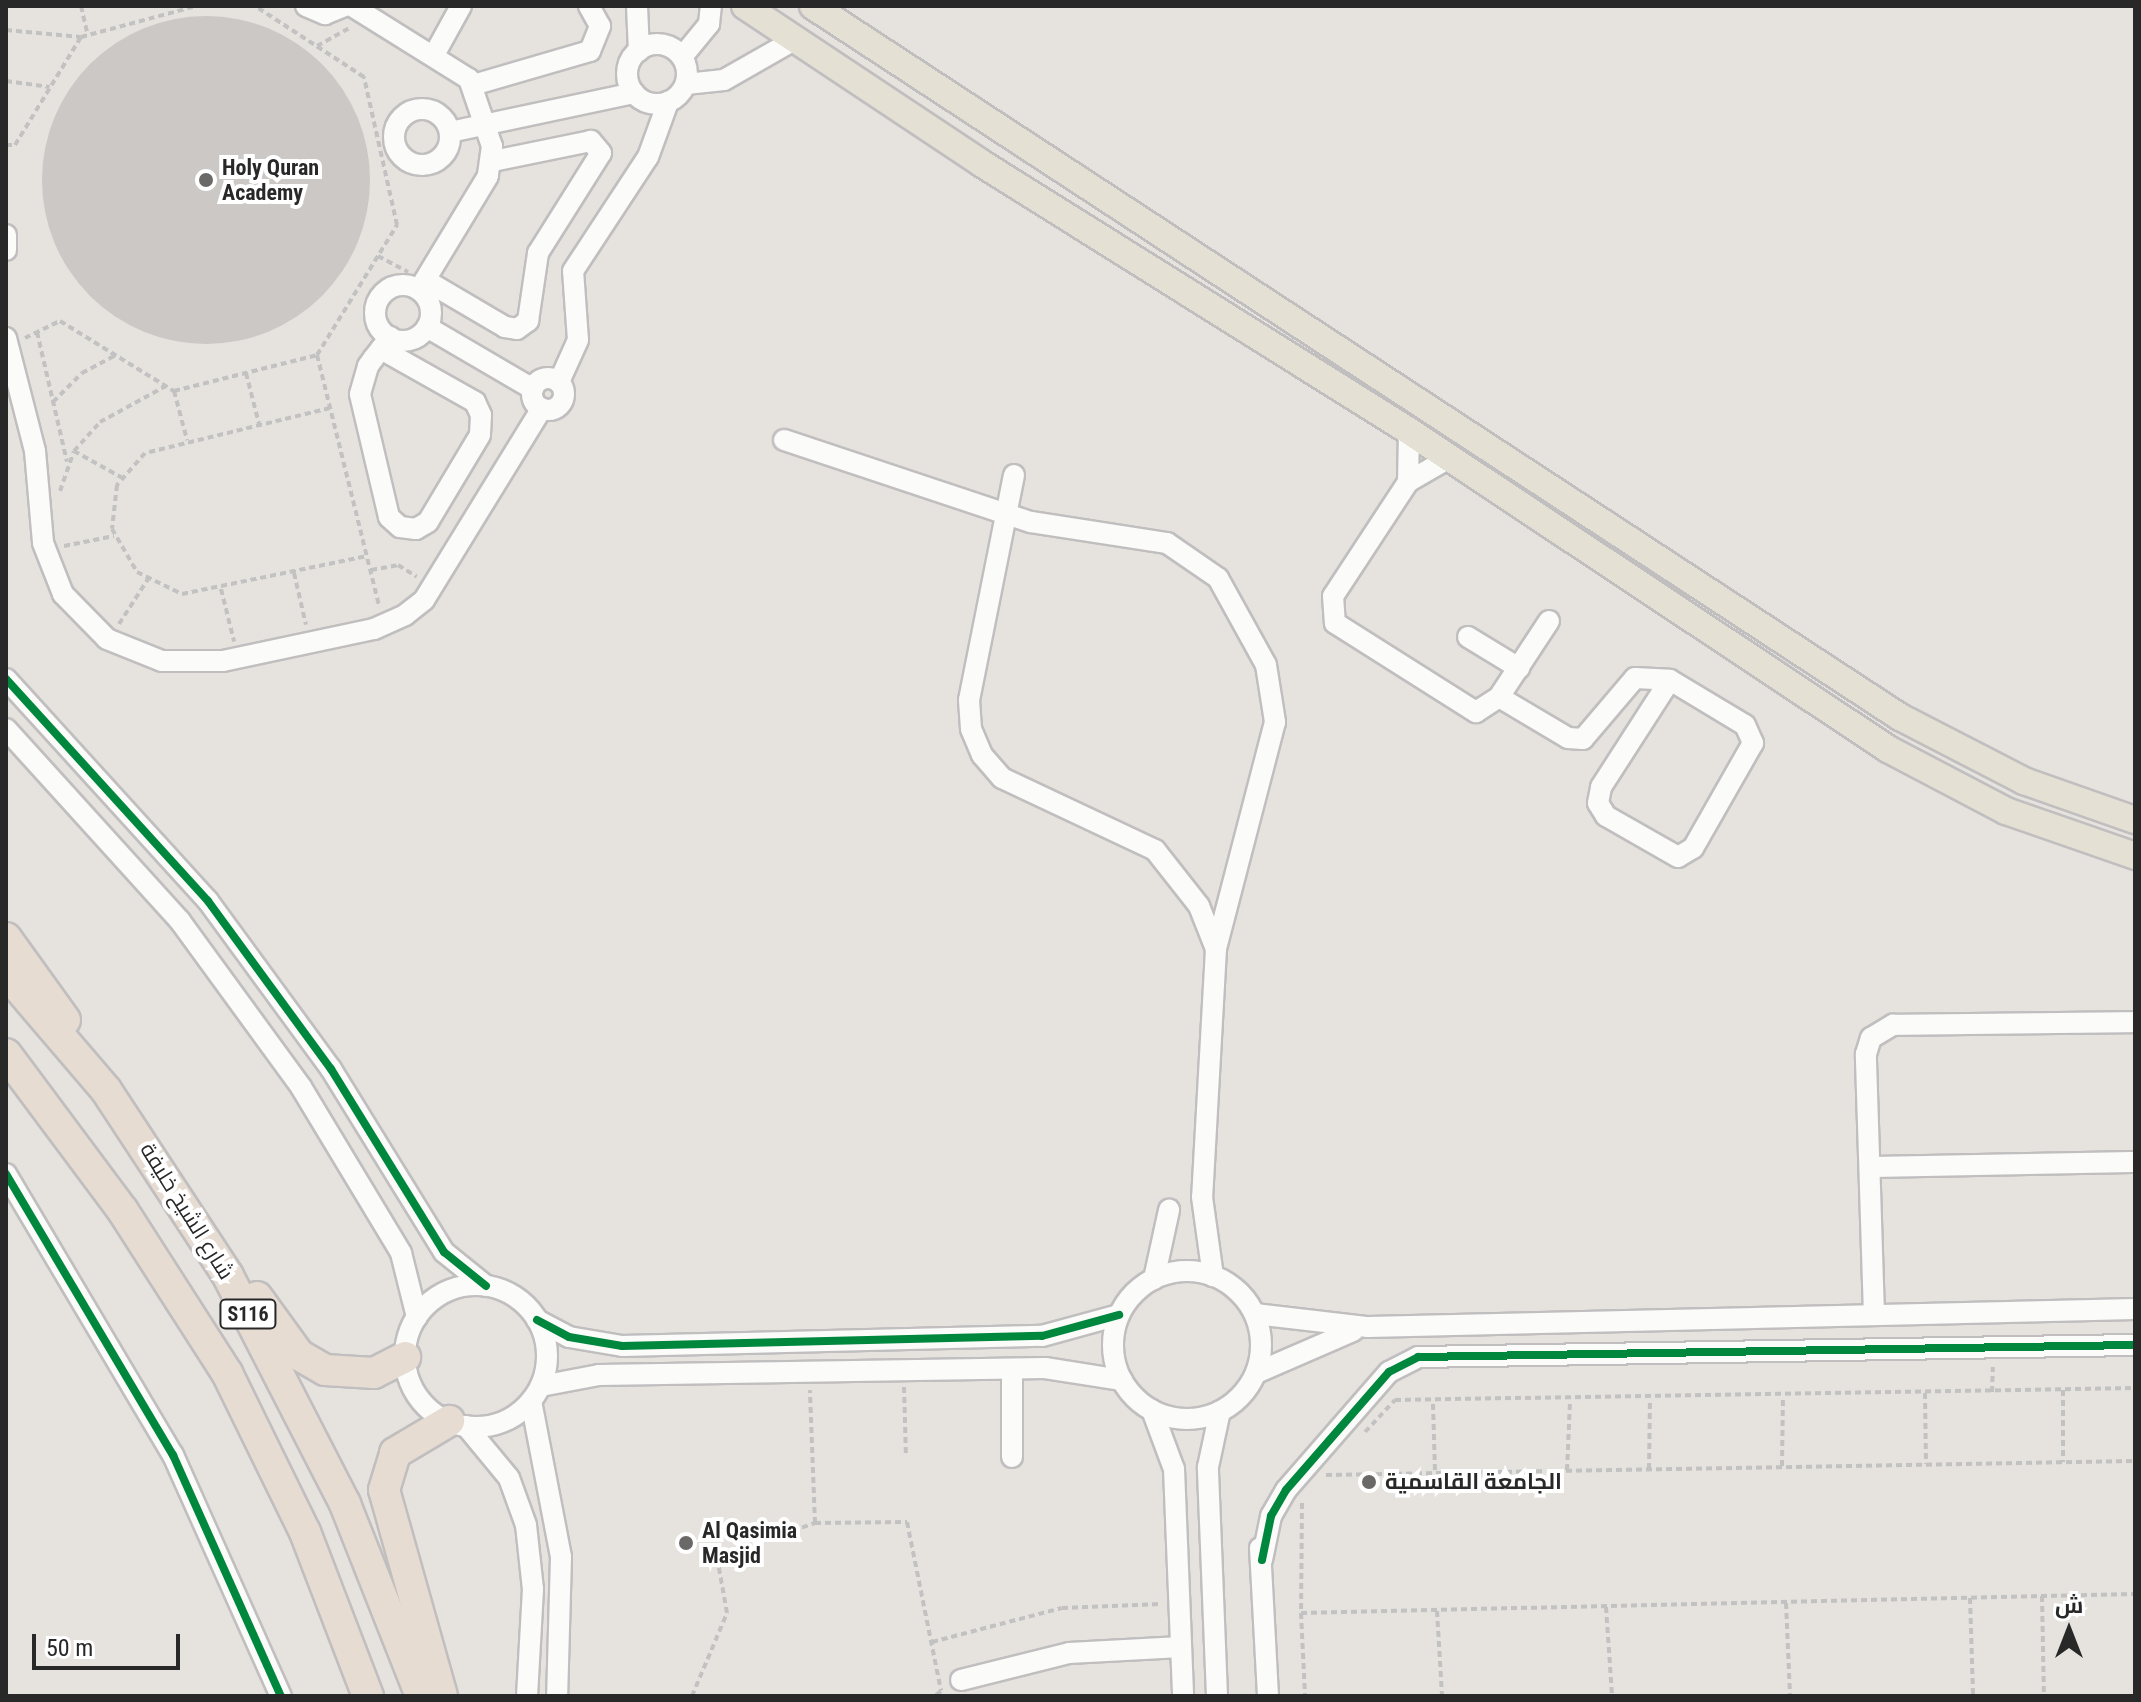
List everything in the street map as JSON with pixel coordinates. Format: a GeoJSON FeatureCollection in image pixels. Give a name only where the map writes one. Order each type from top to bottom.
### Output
{"type":"FeatureCollection","features":[{"type":"Feature","properties":{"kind":"highway"},"geometry":{"type":"LineString","coordinates":[[6,938],[57,1000],[71,1045]]}},
{"type":"Feature","properties":{"kind":"highway","name":"شارع الشيخ خليفة"},"geometry":{"type":"LineString","coordinates":[[6,973],[71,1045],[140,1136],[228,1276],[345,1504],[421,1696]]}},
{"type":"Feature","properties":{"kind":"highway","name":"S116"},"geometry":{"type":"LineString","coordinates":[[6,1054],[123,1211],[227,1373],[305,1532],[368,1696]]}},
{"type":"Feature","properties":{"kind":"highway"},"geometry":{"type":"LineString","coordinates":[[228,1276],[255,1295],[299,1355],[325,1370],[374,1373],[405,1357]]}},
{"type":"Feature","properties":{"kind":"highway"},"geometry":{"type":"LineString","coordinates":[[442,1696],[384,1490],[395,1453],[458,1424]]}},
{"type":"Feature","properties":{"kind":"main road"},"geometry":{"type":"LineString","coordinates":[[745,6],[981,163],[1409,431],[1888,749],[2006,811],[2135,856]]}},
{"type":"Feature","properties":{"kind":"main road"},"geometry":{"type":"LineString","coordinates":[[813,6],[1900,717],[2024,781],[2135,820]]}},
{"type":"Feature","properties":{"kind":"street"},"geometry":{"type":"LineString","coordinates":[[306,6],[325,14],[357,8],[434,55],[473,85],[486,123],[493,161],[422,285],[431,311],[427,327],[415,338],[390,342]]}},
{"type":"Feature","properties":{"kind":"street"},"geometry":{"type":"LineString","coordinates":[[434,55],[461,6]]}},
{"type":"Feature","properties":{"kind":"street"},"geometry":{"type":"LineString","coordinates":[[473,85],[590,51],[600,26],[589,6]]}},
{"type":"Feature","properties":{"kind":"street"},"geometry":{"type":"LineString","coordinates":[[686,84],[682,57],[709,24],[711,6]]}},
{"type":"Feature","properties":{"kind":"street"},"geometry":{"type":"LineString","coordinates":[[639,13],[664,45],[682,57]]}},
{"type":"Feature","properties":{"kind":"street"},"geometry":{"type":"LineString","coordinates":[[602,95],[627,72],[639,51],[639,13]]}},
{"type":"Feature","properties":{"kind":"street"},"geometry":{"type":"LineString","coordinates":[[7,342],[35,451],[48,560],[63,594],[107,639],[145,658],[202,663],[382,618],[424,600],[542,408],[562,403],[559,382],[578,340],[573,271],[648,157],[655,129],[668,102],[686,84],[724,80],[796,39]]}},
{"type":"Feature","properties":{"kind":"street"},"geometry":{"type":"LineString","coordinates":[[639,51],[664,45]]}},
{"type":"Feature","properties":{"kind":"street"},"geometry":{"type":"LineString","coordinates":[[627,72],[655,129]]}},
{"type":"Feature","properties":{"kind":"street"},"geometry":{"type":"LineString","coordinates":[[450,132],[602,95],[638,96],[668,102]]}},
{"type":"Feature","properties":{"kind":"street"},"geometry":{"type":"LineString","coordinates":[[390,342],[360,394],[389,517],[400,527],[416,529],[431,517],[482,422],[475,402],[404,362],[390,342],[378,326],[377,302],[395,286],[422,285],[505,327],[528,321],[538,253],[601,153],[591,141],[493,161]]}},
{"type":"Feature","properties":{"kind":"street"},"geometry":{"type":"LineString","coordinates":[[6,235],[6,250]]}},
{"type":"Feature","properties":{"kind":"street"},"geometry":{"type":"LineString","coordinates":[[427,327],[533,389],[542,408]]}},
{"type":"Feature","properties":{"kind":"street"},"geometry":{"type":"LineString","coordinates":[[533,389],[545,379],[559,382]]}},
{"type":"Feature","properties":{"kind":"street"},"geometry":{"type":"LineString","coordinates":[[1408,482],[1409,431]]}},
{"type":"Feature","properties":{"kind":"street"},"geometry":{"type":"LineString","coordinates":[[784,440],[1009,514],[1058,527],[1141,537],[1191,555],[1218,578],[1266,665],[1275,722],[1216,949],[1202,1197],[1213,1276]]}},
{"type":"Feature","properties":{"kind":"street"},"geometry":{"type":"LineString","coordinates":[[1449,458],[1408,482],[1333,596],[1332,617],[1467,710],[1484,711],[1499,697],[1549,621]]}},
{"type":"Feature","properties":{"kind":"street"},"geometry":{"type":"LineString","coordinates":[[1014,475],[1009,514],[969,700],[975,743],[990,767],[1016,786],[1155,850],[1189,889],[1216,949]]}},
{"type":"Feature","properties":{"kind":"street"},"geometry":{"type":"LineString","coordinates":[[1468,637],[1519,668]]}},
{"type":"Feature","properties":{"kind":"street"},"geometry":{"type":"LineString","coordinates":[[1499,697],[1568,738],[1583,739],[1635,678],[1670,680],[1745,725],[1753,743],[1747,762],[1693,848],[1678,857],[1606,816],[1598,803],[1601,787],[1670,680]]}},
{"type":"Feature","properties":{"kind":"street"},"geometry":{"type":"LineString","coordinates":[[6,679],[208,901],[331,1069],[444,1252],[486,1286],[515,1297],[537,1320],[569,1337],[622,1346],[1042,1336],[1119,1315],[1154,1279],[1183,1271],[1213,1276],[1238,1291],[1255,1314],[1261,1343],[1256,1373],[1242,1395],[1220,1411],[1179,1418],[1152,1410]]}},
{"type":"Feature","properties":{"kind":"street"},"geometry":{"type":"LineString","coordinates":[[6,729],[180,921],[285,1064],[401,1253],[417,1317],[405,1357],[417,1396],[458,1424],[509,1478],[526,1525],[533,1589],[527,1696]]}},
{"type":"Feature","properties":{"kind":"street"},"geometry":{"type":"LineString","coordinates":[[1874,1315],[1866,1054],[1885,1027],[2135,1022]]}},
{"type":"Feature","properties":{"kind":"street"},"geometry":{"type":"LineString","coordinates":[[1870,1167],[2135,1162]]}},
{"type":"Feature","properties":{"kind":"street"},"geometry":{"type":"LineString","coordinates":[[6,1174],[173,1455],[281,1696]]}},
{"type":"Feature","properties":{"kind":"street"},"geometry":{"type":"LineString","coordinates":[[1154,1279],[1169,1210]]}},
{"type":"Feature","properties":{"kind":"street"},"geometry":{"type":"LineString","coordinates":[[417,1317],[454,1289],[486,1286]]}},
{"type":"Feature","properties":{"kind":"street"},"geometry":{"type":"LineString","coordinates":[[1255,1314],[1368,1327],[2135,1309]]}},
{"type":"Feature","properties":{"kind":"street"},"geometry":{"type":"LineString","coordinates":[[1119,1315],[1113,1348],[1122,1380],[1152,1410],[1174,1469],[1183,1696]]}},
{"type":"Feature","properties":{"kind":"street"},"geometry":{"type":"LineString","coordinates":[[537,1320],[547,1352],[536,1393],[561,1557],[557,1696]]}},
{"type":"Feature","properties":{"kind":"street"},"geometry":{"type":"LineString","coordinates":[[1256,1373],[1310,1345],[1368,1327]]}},
{"type":"Feature","properties":{"kind":"street"},"geometry":{"type":"LineString","coordinates":[[1268,1696],[1262,1560],[1257,1521],[1263,1502],[1305,1466],[1371,1395],[1409,1370],[1460,1359],[2135,1345]]}},
{"type":"Feature","properties":{"kind":"street"},"geometry":{"type":"LineString","coordinates":[[1012,1369],[1012,1457]]}},
{"type":"Feature","properties":{"kind":"street"},"geometry":{"type":"LineString","coordinates":[[458,1424],[495,1424],[536,1393],[599,1375],[810,1375],[1071,1369],[1122,1380]]}},
{"type":"Feature","properties":{"kind":"street"},"geometry":{"type":"LineString","coordinates":[[1217,1696],[1208,1467],[1220,1411]]}},
{"type":"Feature","properties":{"kind":"street"},"geometry":{"type":"LineString","coordinates":[[961,1680],[1069,1653],[1181,1647]]}},
{"type":"Feature","properties":{"kind":"path"},"geometry":{"type":"LineString","coordinates":[[81,6],[87,33]]}},
{"type":"Feature","properties":{"kind":"path"},"geometry":{"type":"LineString","coordinates":[[158,6],[160,15]]}},
{"type":"Feature","properties":{"kind":"path"},"geometry":{"type":"LineString","coordinates":[[6,145],[15,145],[81,37],[197,6]]}},
{"type":"Feature","properties":{"kind":"path"},"geometry":{"type":"LineString","coordinates":[[174,391],[317,355],[397,225],[364,77],[255,6]]}},
{"type":"Feature","properties":{"kind":"path"},"geometry":{"type":"LineString","coordinates":[[317,46],[352,26],[357,8]]}},
{"type":"Feature","properties":{"kind":"path"},"geometry":{"type":"LineString","coordinates":[[6,30],[81,37]]}},
{"type":"Feature","properties":{"kind":"path"},"geometry":{"type":"LineString","coordinates":[[6,81],[50,87]]}},
{"type":"Feature","properties":{"kind":"path"},"geometry":{"type":"LineString","coordinates":[[378,256],[422,285]]}},
{"type":"Feature","properties":{"kind":"path"},"geometry":{"type":"LineString","coordinates":[[7,342],[60,321],[174,391],[187,440]]}},
{"type":"Feature","properties":{"kind":"path"},"geometry":{"type":"LineString","coordinates":[[37,332],[67,464]]}},
{"type":"Feature","properties":{"kind":"path"},"geometry":{"type":"LineString","coordinates":[[53,402],[82,373],[116,355]]}},
{"type":"Feature","properties":{"kind":"path"},"geometry":{"type":"LineString","coordinates":[[317,355],[382,618]]}},
{"type":"Feature","properties":{"kind":"path"},"geometry":{"type":"LineString","coordinates":[[246,373],[259,424]]}},
{"type":"Feature","properties":{"kind":"path"},"geometry":{"type":"LineString","coordinates":[[58,503],[67,464],[74,451],[115,410],[166,386]]}},
{"type":"Feature","properties":{"kind":"path"},"geometry":{"type":"LineString","coordinates":[[330,408],[187,440],[145,453],[121,478],[112,499],[114,536],[128,563],[148,579],[182,594],[221,589],[367,556]]}},
{"type":"Feature","properties":{"kind":"path"},"geometry":{"type":"LineString","coordinates":[[74,451],[121,478]]}},
{"type":"Feature","properties":{"kind":"path"},"geometry":{"type":"LineString","coordinates":[[60,535],[63,554]]}},
{"type":"Feature","properties":{"kind":"path"},"geometry":{"type":"LineString","coordinates":[[62,547],[114,536]]}},
{"type":"Feature","properties":{"kind":"path"},"geometry":{"type":"LineString","coordinates":[[371,570],[407,567],[418,579],[415,587]]}},
{"type":"Feature","properties":{"kind":"path"},"geometry":{"type":"LineString","coordinates":[[294,573],[306,625]]}},
{"type":"Feature","properties":{"kind":"path"},"geometry":{"type":"LineString","coordinates":[[109,620],[120,627],[148,579]]}},
{"type":"Feature","properties":{"kind":"path"},"geometry":{"type":"LineString","coordinates":[[221,589],[234,641]]}},
{"type":"Feature","properties":{"kind":"path"},"geometry":{"type":"LineString","coordinates":[[382,618],[391,605]]}},
{"type":"Feature","properties":{"kind":"path"},"geometry":{"type":"LineString","coordinates":[[366,613],[382,618]]}},
{"type":"Feature","properties":{"kind":"path"},"geometry":{"type":"LineString","coordinates":[[292,628],[321,622]]}},
{"type":"Feature","properties":{"kind":"path"},"geometry":{"type":"LineString","coordinates":[[221,644],[248,638]]}},
{"type":"Feature","properties":{"kind":"path"},"geometry":{"type":"LineString","coordinates":[[810,1375],[815,1523]]}},
{"type":"Feature","properties":{"kind":"path"},"geometry":{"type":"LineString","coordinates":[[1356,1443],[1395,1400],[1433,1404],[2135,1388]]}},
{"type":"Feature","properties":{"kind":"path"},"geometry":{"type":"LineString","coordinates":[[2063,1390],[2063,1462]]}},
{"type":"Feature","properties":{"kind":"path"},"geometry":{"type":"LineString","coordinates":[[1925,1393],[1926,1464]]}},
{"type":"Feature","properties":{"kind":"path"},"geometry":{"type":"LineString","coordinates":[[1782,1467],[1783,1396]]}},
{"type":"Feature","properties":{"kind":"path"},"geometry":{"type":"LineString","coordinates":[[1649,1469],[1650,1399]]}},
{"type":"Feature","properties":{"kind":"path"},"geometry":{"type":"LineString","coordinates":[[1567,1471],[1570,1401]]}},
{"type":"Feature","properties":{"kind":"path"},"geometry":{"type":"LineString","coordinates":[[1433,1404],[1435,1473]]}},
{"type":"Feature","properties":{"kind":"path"},"geometry":{"type":"LineString","coordinates":[[1326,1475],[2135,1461]]}},
{"type":"Feature","properties":{"kind":"path"},"geometry":{"type":"LineString","coordinates":[[1318,1485],[1336,1464]]}},
{"type":"Feature","properties":{"kind":"path"},"geometry":{"type":"LineString","coordinates":[[1305,1696],[1301,1504],[1309,1494]]}},
{"type":"Feature","properties":{"kind":"path"},"geometry":{"type":"LineString","coordinates":[[692,1696],[727,1613],[717,1557],[815,1523],[907,1522],[941,1691],[935,1696]]}},
{"type":"Feature","properties":{"kind":"path"},"geometry":{"type":"LineString","coordinates":[[1301,1613],[2135,1594]]}},
{"type":"Feature","properties":{"kind":"path"},"geometry":{"type":"LineString","coordinates":[[2042,1596],[2044,1696]]}},
{"type":"Feature","properties":{"kind":"path"},"geometry":{"type":"LineString","coordinates":[[1970,1598],[1973,1696]]}},
{"type":"Feature","properties":{"kind":"path"},"geometry":{"type":"LineString","coordinates":[[1786,1603],[1790,1696]]}},
{"type":"Feature","properties":{"kind":"path"},"geometry":{"type":"LineString","coordinates":[[932,1642],[1062,1608],[1180,1605]]}},
{"type":"Feature","properties":{"kind":"path"},"geometry":{"type":"LineString","coordinates":[[1606,1607],[1612,1696]]}},
{"type":"Feature","properties":{"kind":"path"},"geometry":{"type":"LineString","coordinates":[[1437,1611],[1442,1696]]}},
{"type":"Feature","properties":{"kind":"building","name":"Holy Quran Academy"},"geometry":{"type":"Polygon","coordinates":[[[190,16],[222,16],[254,23],[283,35],[310,53],[333,76],[358,117],[367,148],[370,180],[367,212],[358,243],[343,271],[310,307],[283,325],[254,337],[222,344],[190,344],[158,337],[129,325],[102,307],[79,284],[61,257],[49,228],[42,196],[42,164],[49,132],[61,103],[79,76],[102,53],[129,35],[158,23],[190,16]]]}},
{"type":"Feature","properties":{"kind":"cycle path"},"geometry":{"type":"LineString","coordinates":[[6,679],[208,901],[331,1069],[444,1252],[486,1286]]}},
{"type":"Feature","properties":{"kind":"cycle path"},"geometry":{"type":"LineString","coordinates":[[6,1174],[173,1455],[281,1696]]}},
{"type":"Feature","properties":{"kind":"cycle path"},"geometry":{"type":"LineString","coordinates":[[537,1320],[569,1337],[622,1346],[1042,1336],[1119,1315]]}},
{"type":"Feature","properties":{"kind":"cycle path"},"geometry":{"type":"LineString","coordinates":[[1262,1560],[1271,1516],[1286,1490],[1389,1372],[1418,1357],[2135,1345]]}},
{"type":"Feature","properties":{"kind":"place","name":"Holy Quran Academy"},"geometry":{"type":"Point","coordinates":[206,180]}},
{"type":"Feature","properties":{"kind":"place","name":"الجامعة القاسمية"},"geometry":{"type":"Point","coordinates":[1369,1482]}},
{"type":"Feature","properties":{"kind":"place","name":"Al Qasimia Masjid"},"geometry":{"type":"Point","coordinates":[686,1543]}}]}
